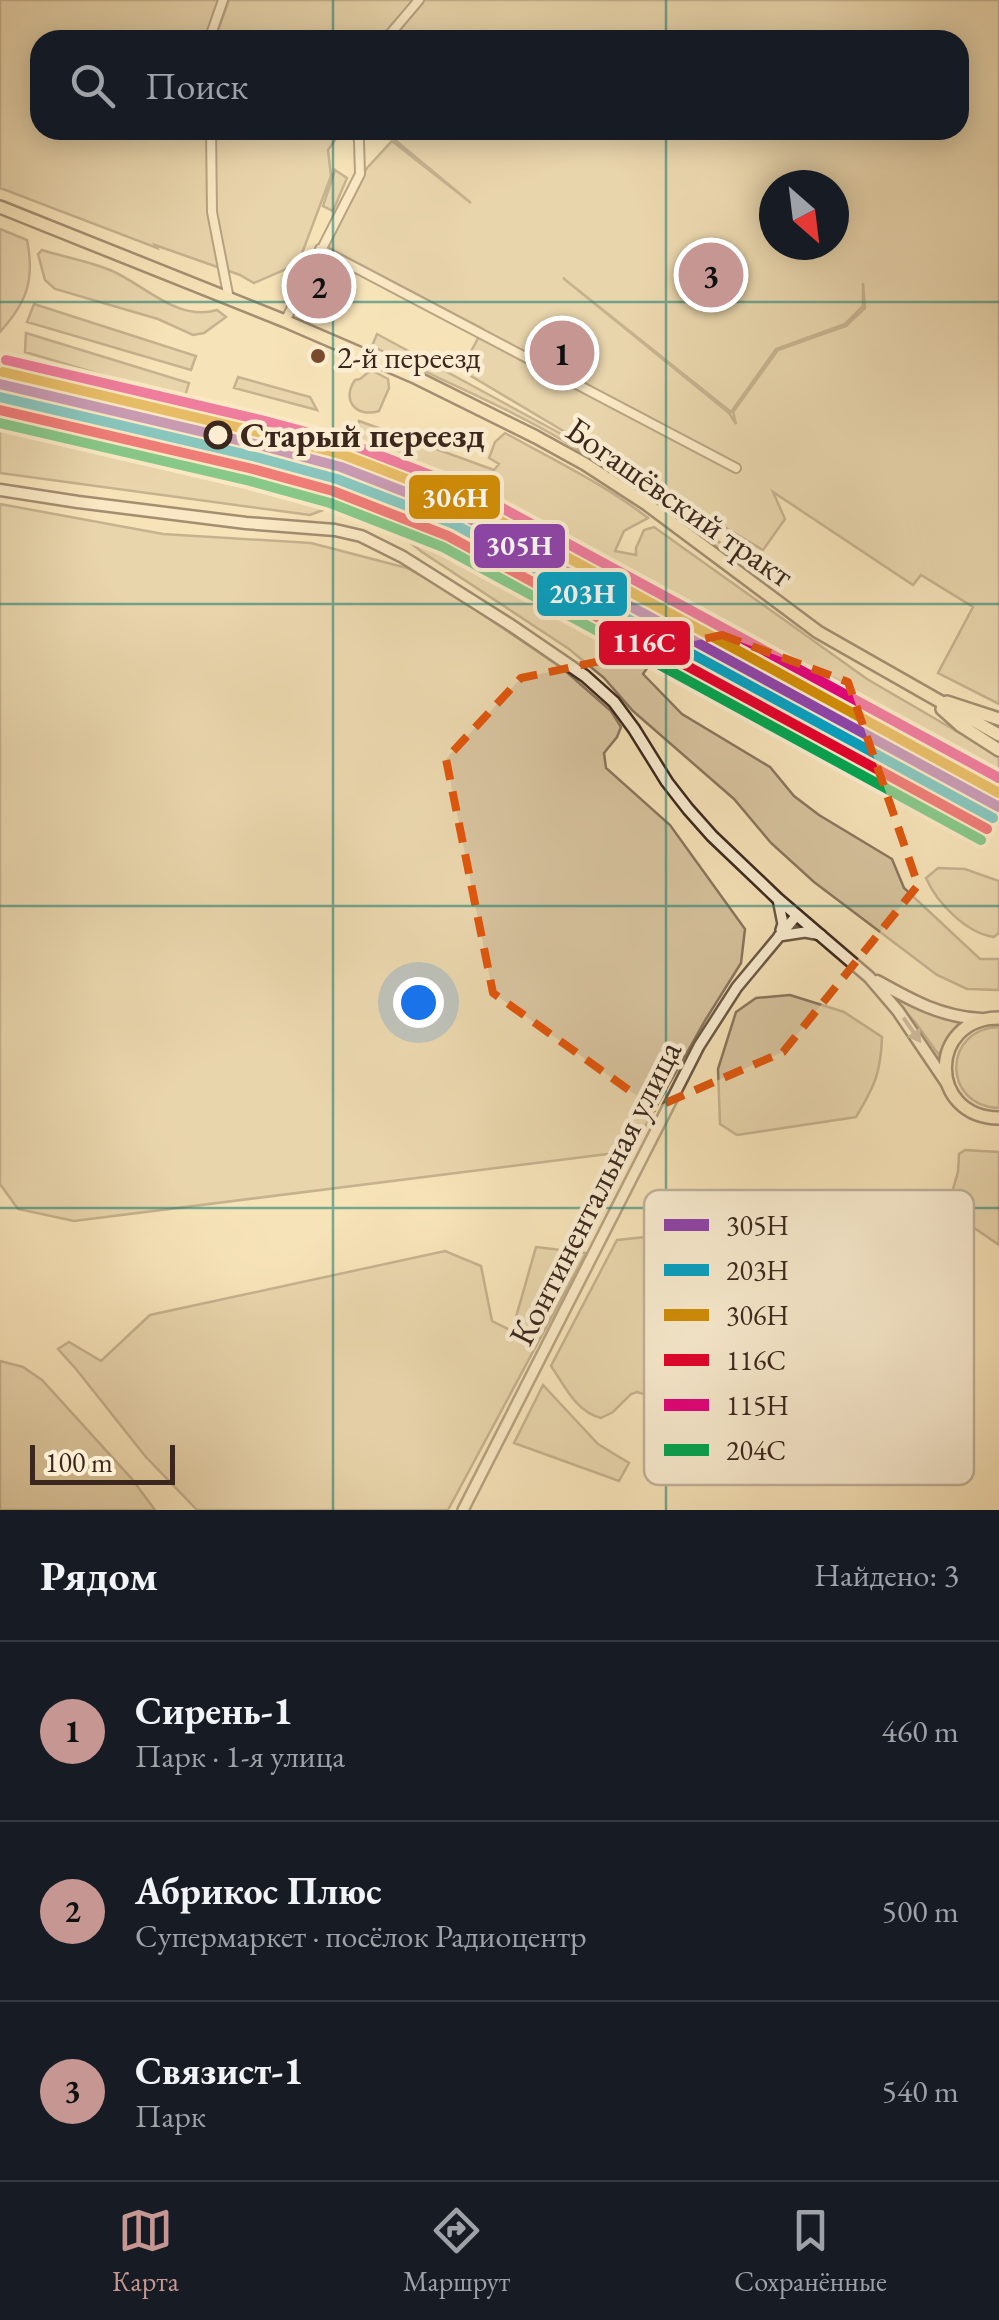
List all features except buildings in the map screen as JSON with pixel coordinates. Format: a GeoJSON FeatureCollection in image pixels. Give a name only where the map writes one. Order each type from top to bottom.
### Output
{"type":"FeatureCollection","features":[{"type":"Feature","properties":{"kind":"main road","name":"Богашёвский тракт"},"geometry":{"type":"LineString","coordinates":[[0,207],[286,321],[417,378],[570,455],[648,506],[818,632],[999,735]]}},
{"type":"Feature","properties":{"kind":"main road"},"geometry":{"type":"LineString","coordinates":[[0,490],[350,533],[403,557],[509,624],[599,688],[623,714],[688,810],[778,899],[869,976],[908,1024],[964,1108],[996,1119]]}},
{"type":"Feature","properties":{"kind":"main road","name":"Богашёвский тракт"},"geometry":{"type":"LineString","coordinates":[[933,698],[999,719]]}},
{"type":"Feature","properties":{"kind":"main road"},"geometry":{"type":"LineString","coordinates":[[933,698],[960,725],[999,750]]}},
{"type":"Feature","properties":{"kind":"main road"},"geometry":{"type":"LineString","coordinates":[[869,976],[936,1012],[958,1018],[999,1018]]}},
{"type":"Feature","properties":{"kind":"main road"},"geometry":{"type":"LineString","coordinates":[[949,1088],[945,1063],[950,1046],[966,1027],[982,1019]]}},
{"type":"Feature","properties":{"kind":"street"},"geometry":{"type":"LineString","coordinates":[[212,30],[223,0]]}},
{"type":"Feature","properties":{"kind":"street"},"geometry":{"type":"LineString","coordinates":[[393,30],[418,0]]}},
{"type":"Feature","properties":{"kind":"street"},"geometry":{"type":"LineString","coordinates":[[211,140],[212,212],[229,298]]}},
{"type":"Feature","properties":{"kind":"street"},"geometry":{"type":"LineString","coordinates":[[286,321],[360,174],[359,140]]}},
{"type":"Feature","properties":{"kind":"street"},"geometry":{"type":"LineString","coordinates":[[320,248],[736,468]]}},
{"type":"Feature","properties":{"kind":"street"},"geometry":{"type":"LineString","coordinates":[[778,899],[783,924],[779,936],[805,932],[821,935]]}},
{"type":"Feature","properties":{"kind":"street","name":"Континентальная улица"},"geometry":{"type":"LineString","coordinates":[[463,1510],[699,1046],[738,987],[797,915]]}},
{"type":"Feature","properties":{"kind":"highlighted area"},"geometry":{"type":"Polygon","coordinates":[[[722,635],[848,682],[918,885],[783,1052],[654,1108],[493,993],[446,759],[521,678],[722,635]]]}},
{"type":"Feature","properties":{"kind":"shaded area"},"geometry":{"type":"Polygon","coordinates":[[[0,0],[227,0],[216,30],[30,30],[30,140],[335,140],[328,150],[331,176],[298,264],[254,283],[155,245],[157,248],[0,188],[0,0]]]}},
{"type":"Feature","properties":{"kind":"shaded area"},"geometry":{"type":"Polygon","coordinates":[[[229,0],[999,0],[999,704],[938,673],[973,607],[921,575],[913,585],[773,492],[785,519],[763,550],[461,370],[483,329],[325,246],[367,168],[392,141],[471,203],[395,140],[969,140],[969,30],[218,30],[229,0]],[[563,278],[729,413],[736,424],[733,412],[778,350],[846,326],[865,308],[863,283],[863,306],[845,324],[776,349],[731,412],[563,278]]]}},
{"type":"Feature","properties":{"kind":"shaded area"},"geometry":{"type":"Polygon","coordinates":[[[335,170],[347,178],[333,211],[323,206],[335,170]]]}},
{"type":"Feature","properties":{"kind":"shaded area"},"geometry":{"type":"Polygon","coordinates":[[[0,229],[27,240],[30,267],[23,300],[0,332],[0,229]]]}},
{"type":"Feature","properties":{"kind":"shaded area"},"geometry":{"type":"Polygon","coordinates":[[[42,250],[110,270],[188,311],[217,310],[226,317],[204,333],[193,335],[158,319],[55,289],[45,280],[38,254],[42,250]]]}},
{"type":"Feature","properties":{"kind":"shaded area"},"geometry":{"type":"Polygon","coordinates":[[[34,304],[196,356],[191,370],[27,322],[34,304]]]}},
{"type":"Feature","properties":{"kind":"shaded area"},"geometry":{"type":"Polygon","coordinates":[[[26,333],[189,383],[184,399],[25,352],[26,333]]]}},
{"type":"Feature","properties":{"kind":"shaded area"},"geometry":{"type":"Polygon","coordinates":[[[377,334],[576,442],[739,559],[564,441],[372,346],[377,334]]]}},
{"type":"Feature","properties":{"kind":"shaded area"},"geometry":{"type":"Polygon","coordinates":[[[371,370],[388,379],[389,388],[379,411],[364,412],[353,406],[351,387],[371,370]]]}},
{"type":"Feature","properties":{"kind":"shaded area"},"geometry":{"type":"Polygon","coordinates":[[[238,377],[310,397],[317,410],[234,388],[238,377]]]}},
{"type":"Feature","properties":{"kind":"shaded area"},"geometry":{"type":"Polygon","coordinates":[[[0,408],[317,484],[327,494],[323,510],[310,515],[0,473],[0,408]]]}},
{"type":"Feature","properties":{"kind":"shaded area"},"geometry":{"type":"Polygon","coordinates":[[[359,421],[494,470],[499,464],[489,458],[495,442],[505,433],[596,483],[648,518],[624,531],[615,551],[636,555],[644,530],[654,527],[867,679],[999,756],[999,796],[666,619],[577,566],[570,556],[548,556],[544,548],[549,544],[544,540],[495,514],[395,472],[384,462],[386,449],[352,438],[359,421]]]}},
{"type":"Feature","properties":{"kind":"shaded area"},"geometry":{"type":"Polygon","coordinates":[[[375,496],[649,640],[653,660],[643,674],[682,714],[770,767],[794,796],[819,815],[892,859],[904,888],[980,959],[999,959],[999,990],[967,989],[937,975],[814,882],[771,843],[734,799],[633,711],[604,678],[569,649],[422,552],[369,510],[368,502],[375,496]]]}},
{"type":"Feature","properties":{"kind":"shaded area"},"geometry":{"type":"Polygon","coordinates":[[[0,504],[163,534],[311,543],[407,568],[442,587],[562,668],[611,711],[621,727],[604,753],[606,768],[670,825],[745,929],[741,963],[631,1151],[74,1221],[18,1209],[0,1184],[0,504]]]}},
{"type":"Feature","properties":{"kind":"shaded area"},"geometry":{"type":"Polygon","coordinates":[[[938,868],[965,869],[999,881],[999,933],[994,937],[973,930],[945,907],[926,878],[938,868]]]}},
{"type":"Feature","properties":{"kind":"shaded area"},"geometry":{"type":"Polygon","coordinates":[[[883,988],[961,1021],[939,1055],[915,1022],[883,988]]]}},
{"type":"Feature","properties":{"kind":"shaded area"},"geometry":{"type":"Polygon","coordinates":[[[790,995],[844,1012],[882,1037],[875,1079],[856,1117],[737,1135],[720,1124],[718,1069],[736,1012],[756,998],[790,995]]]}},
{"type":"Feature","properties":{"kind":"shaded area"},"geometry":{"type":"Polygon","coordinates":[[[999,1027],[999,1108],[980,1104],[967,1095],[956,1068],[967,1040],[980,1031],[999,1027]]]}},
{"type":"Feature","properties":{"kind":"shaded area"},"geometry":{"type":"Polygon","coordinates":[[[965,1150],[999,1152],[999,1245],[974,1228],[974,1190],[953,1190],[959,1154],[965,1150]]]}},
{"type":"Feature","properties":{"kind":"shaded area"},"geometry":{"type":"Polygon","coordinates":[[[644,1237],[644,1394],[631,1394],[601,1418],[578,1404],[551,1366],[617,1240],[644,1237]]]}},
{"type":"Feature","properties":{"kind":"shaded area"},"geometry":{"type":"Polygon","coordinates":[[[536,1247],[586,1253],[448,1510],[197,1510],[145,1456],[58,1349],[69,1342],[101,1361],[150,1315],[445,1251],[481,1266],[492,1321],[512,1331],[536,1247]]]}},
{"type":"Feature","properties":{"kind":"shaded area"},"geometry":{"type":"Polygon","coordinates":[[[0,1361],[23,1367],[42,1380],[155,1510],[0,1510],[0,1361]]]}},
{"type":"Feature","properties":{"kind":"shaded area"},"geometry":{"type":"Polygon","coordinates":[[[543,1385],[598,1444],[629,1463],[619,1481],[514,1443],[543,1385]]]}},
{"type":"Feature","properties":{"kind":"transit line","name":"115Н"},"geometry":{"type":"LineString","coordinates":[[6,360],[347,443],[469,490],[999,778]]}},
{"type":"Feature","properties":{"kind":"transit line","name":"306Н"},"geometry":{"type":"LineString","coordinates":[[3,372],[344,455],[464,501],[999,793]]}},
{"type":"Feature","properties":{"kind":"transit line","name":"305Н"},"geometry":{"type":"LineString","coordinates":[[0,384],[341,467],[459,513],[999,807]]}},
{"type":"Feature","properties":{"kind":"transit line","name":"203Н"},"geometry":{"type":"LineString","coordinates":[[0,397],[337,479],[454,524],[993,818]]}},
{"type":"Feature","properties":{"kind":"transit line","name":"116С"},"geometry":{"type":"LineString","coordinates":[[0,410],[333,491],[448,536],[987,829]]}},
{"type":"Feature","properties":{"kind":"transit line","name":"204С"},"geometry":{"type":"LineString","coordinates":[[0,423],[330,503],[443,547],[981,840]]}},
{"type":"Feature","properties":{"kind":"place","name":"Связист-1"},"geometry":{"type":"Point","coordinates":[711,275]}},
{"type":"Feature","properties":{"kind":"place","name":"Абрикос Плюс"},"geometry":{"type":"Point","coordinates":[319,286]}},
{"type":"Feature","properties":{"kind":"place","name":"Сирень-1"},"geometry":{"type":"Point","coordinates":[562,353]}},
{"type":"Feature","properties":{"kind":"place","name":"2-й переезд"},"geometry":{"type":"Point","coordinates":[318,356]}},
{"type":"Feature","properties":{"kind":"place","name":"Старый переезд"},"geometry":{"type":"Point","coordinates":[218,435]}}]}
